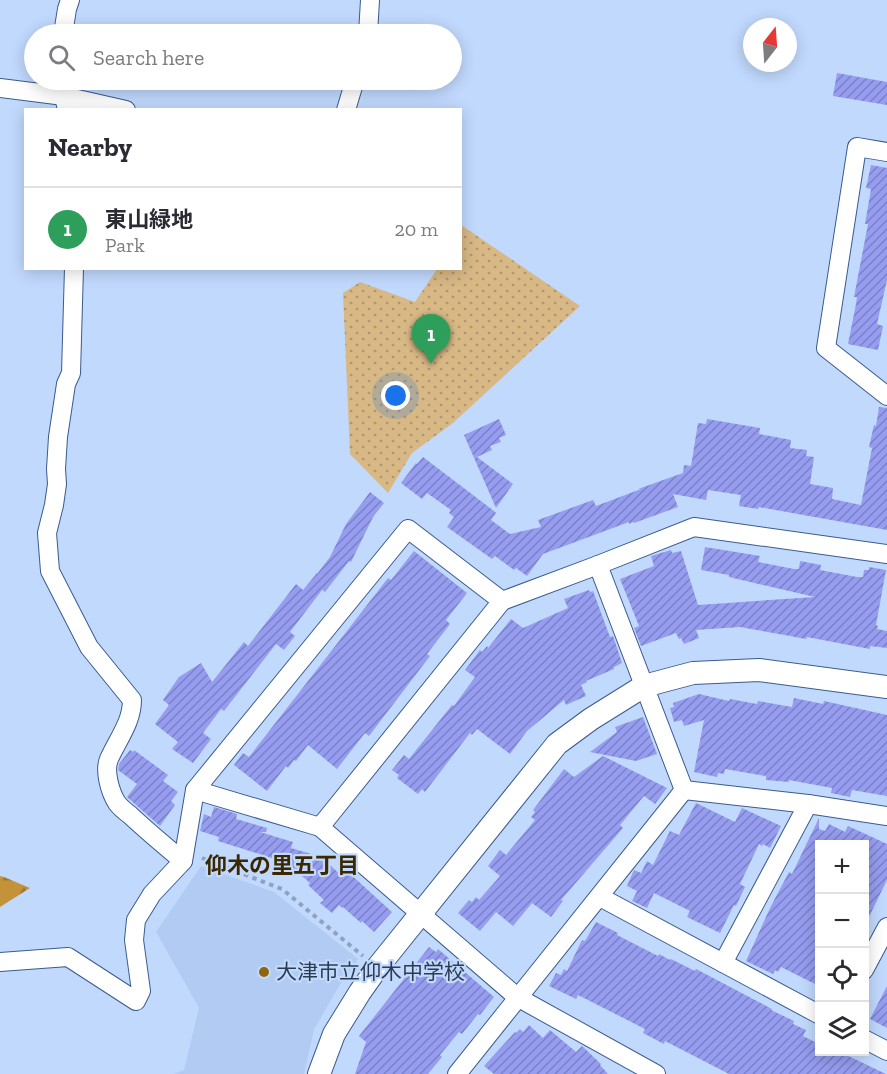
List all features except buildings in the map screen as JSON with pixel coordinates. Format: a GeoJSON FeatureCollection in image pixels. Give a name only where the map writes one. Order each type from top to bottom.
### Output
{"type":"FeatureCollection","features":[{"type":"Feature","properties":{"kind":"street"},"geometry":{"type":"LineString","coordinates":[[65,24],[70,0]]}},
{"type":"Feature","properties":{"kind":"street"},"geometry":{"type":"LineString","coordinates":[[369,24],[370,0]]}},
{"type":"Feature","properties":{"kind":"street"},"geometry":{"type":"LineString","coordinates":[[0,88],[65,95],[118,108]]}},
{"type":"Feature","properties":{"kind":"street"},"geometry":{"type":"LineString","coordinates":[[347,108],[352,90]]}},
{"type":"Feature","properties":{"kind":"street"},"geometry":{"type":"LineString","coordinates":[[887,152],[856,147],[826,348],[887,396]]}},
{"type":"Feature","properties":{"kind":"street"},"geometry":{"type":"LineString","coordinates":[[74,270],[71,373],[66,384],[58,437],[57,484],[47,533],[50,571],[89,647],[132,700],[129,721],[108,761],[106,771],[117,803],[147,831],[183,856]]}},
{"type":"Feature","properties":{"kind":"street"},"geometry":{"type":"LineString","coordinates":[[320,827],[502,601],[694,527],[887,554]]}},
{"type":"Feature","properties":{"kind":"street"},"geometry":{"type":"LineString","coordinates":[[0,962],[68,957],[136,1001],[141,991],[134,940],[136,920],[152,894],[183,856],[195,790],[408,529],[502,601]]}},
{"type":"Feature","properties":{"kind":"street"},"geometry":{"type":"LineString","coordinates":[[598,565],[684,790]]}},
{"type":"Feature","properties":{"kind":"street"},"geometry":{"type":"LineString","coordinates":[[320,1074],[334,1034],[377,968],[557,744],[591,719],[644,686],[693,674],[759,670],[887,687]]}},
{"type":"Feature","properties":{"kind":"street"},"geometry":{"type":"LineString","coordinates":[[195,790],[320,827],[517,997],[634,1069],[656,1074]]}},
{"type":"Feature","properties":{"kind":"street"},"geometry":{"type":"LineString","coordinates":[[684,790],[808,804],[887,816]]}},
{"type":"Feature","properties":{"kind":"street"},"geometry":{"type":"LineString","coordinates":[[457,1074],[684,790]]}},
{"type":"Feature","properties":{"kind":"street"},"geometry":{"type":"LineString","coordinates":[[723,963],[808,804]]}},
{"type":"Feature","properties":{"kind":"street"},"geometry":{"type":"LineString","coordinates":[[600,897],[815,1013]]}},
{"type":"Feature","properties":{"kind":"street"},"geometry":{"type":"LineString","coordinates":[[869,961],[887,927]]}},
{"type":"Feature","properties":{"kind":"street"},"geometry":{"type":"LineString","coordinates":[[869,1042],[887,1051]]}},
{"type":"Feature","properties":{"kind":"path"},"geometry":{"type":"LineString","coordinates":[[183,856],[282,889],[377,968]]}},
{"type":"Feature","properties":{"kind":"shaded area"},"geometry":{"type":"Polygon","coordinates":[[[462,226],[580,306],[453,423],[412,453],[388,493],[350,454],[343,293],[360,282],[415,302],[436,270],[462,270],[462,226]]]}},
{"type":"Feature","properties":{"kind":"shaded area","name":"大津市立仰木中学校"},"geometry":{"type":"Polygon","coordinates":[[[201,866],[274,892],[358,959],[339,986],[314,1030],[304,1074],[174,1074],[184,1070],[199,1008],[156,932],[201,866]]]}},
{"type":"Feature","properties":{"kind":"green space"},"geometry":{"type":"Polygon","coordinates":[[[0,876],[4,877],[30,888],[0,907],[0,876]]]}},
{"type":"Feature","properties":{"kind":"place","name":"東山緑地"},"geometry":{"type":"Point","coordinates":[431,364]}},
{"type":"Feature","properties":{"kind":"place","name":"大津市立仰木中学校"},"geometry":{"type":"Point","coordinates":[264,972]}},
{"type":"Feature","properties":{"kind":"district","name":"仰木の里五丁目"},"geometry":{"type":"Point","coordinates":[282,865]}}]}
